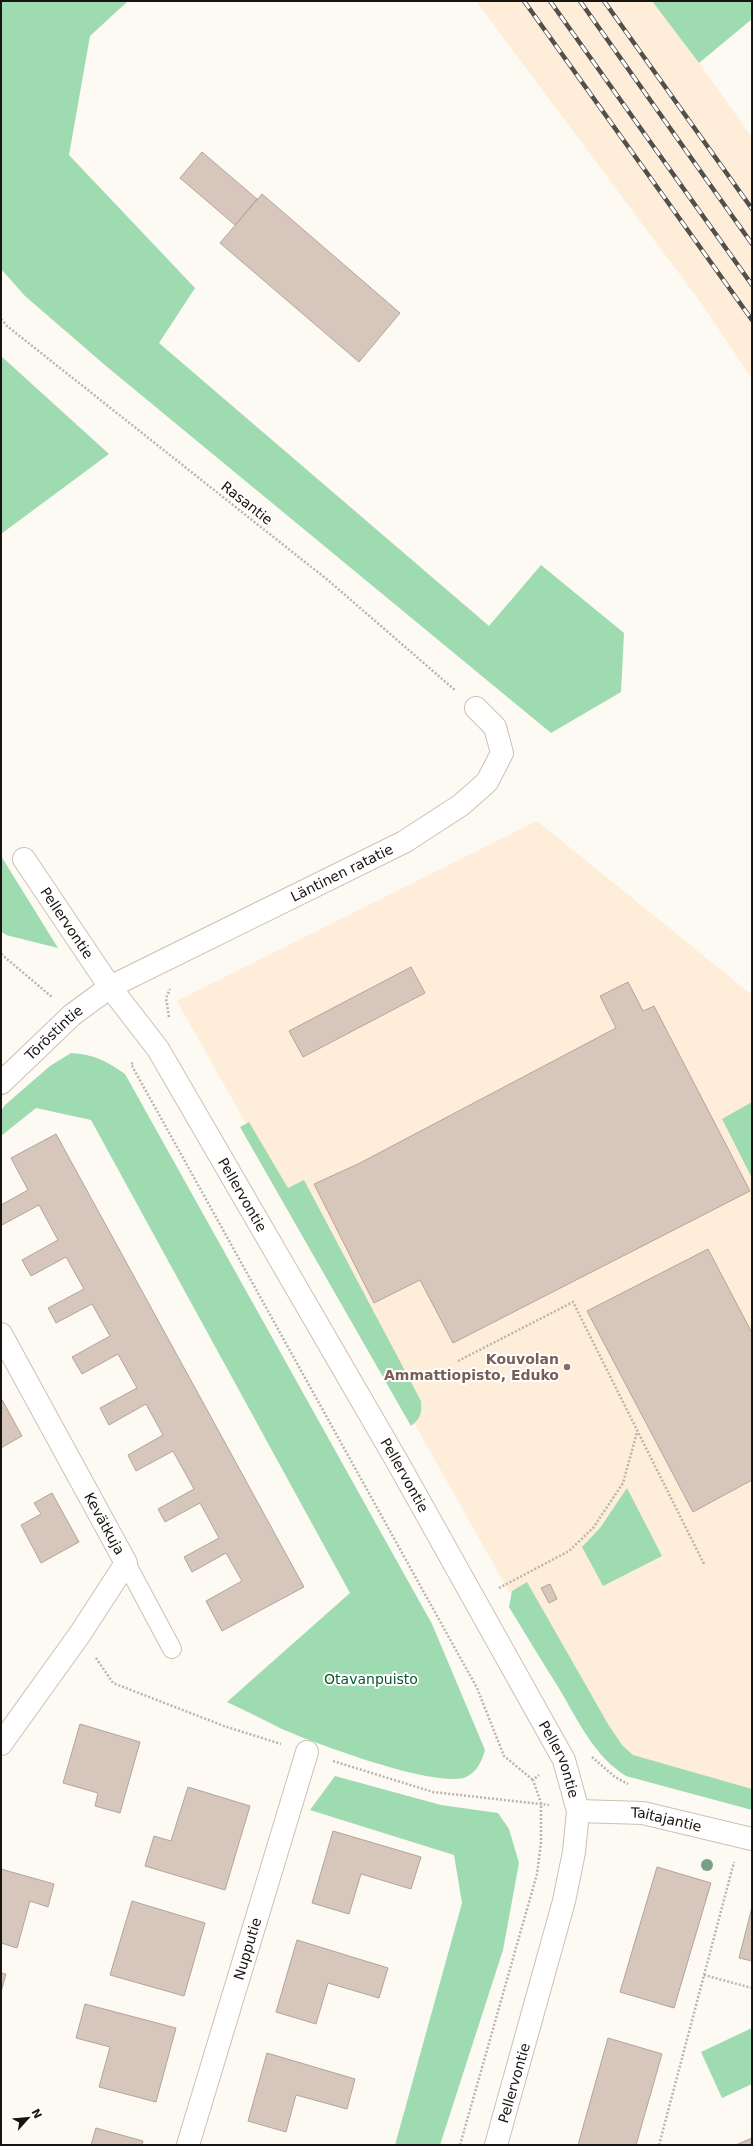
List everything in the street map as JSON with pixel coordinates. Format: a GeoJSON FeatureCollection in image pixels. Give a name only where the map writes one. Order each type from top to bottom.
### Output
{"type":"FeatureCollection","features":[{"type":"Feature","properties":{"kind":"street","name":"Läntinen ratatie"},"geometry":{"type":"LineString","coordinates":[[110,987],[404,842],[461,805],[487,782],[502,753],[495,728],[476,708]]}},
{"type":"Feature","properties":{"kind":"street","name":"Pellervontie"},"geometry":{"type":"LineString","coordinates":[[24,859],[110,987],[158,1049],[402,1470],[560,1753],[578,1811],[574,1852],[564,1901],[496,2145]]}},
{"type":"Feature","properties":{"kind":"street","name":"Töröstintie"},"geometry":{"type":"LineString","coordinates":[[1,1083],[72,1015],[110,987]]}},
{"type":"Feature","properties":{"kind":"street","name":"Kevätkuja"},"geometry":{"type":"LineString","coordinates":[[1,1334],[126,1563],[80,1634],[1,1744]]}},
{"type":"Feature","properties":{"kind":"street","name":"Nupputie"},"geometry":{"type":"LineString","coordinates":[[188,2145],[307,1752]]}},
{"type":"Feature","properties":{"kind":"street","name":"Taitajantie"},"geometry":{"type":"LineString","coordinates":[[578,1811],[643,1813],[746,1838]]}},
{"type":"Feature","properties":{"kind":"lane"},"geometry":{"type":"LineString","coordinates":[[126,1563],[172,1649]]}},
{"type":"Feature","properties":{"kind":"path","name":"Rasantie"},"geometry":{"type":"LineString","coordinates":[[1,319],[7,326],[329,581],[476,708]]}},
{"type":"Feature","properties":{"kind":"path"},"geometry":{"type":"LineString","coordinates":[[1,954],[72,1015]]}},
{"type":"Feature","properties":{"kind":"path"},"geometry":{"type":"LineString","coordinates":[[137,1061],[130,1064],[477,1688],[504,1756],[533,1780],[541,1803],[541,1842],[537,1874],[460,2145]]}},
{"type":"Feature","properties":{"kind":"path"},"geometry":{"type":"LineString","coordinates":[[458,1361],[573,1302],[704,1564]]}},
{"type":"Feature","properties":{"kind":"path"},"geometry":{"type":"LineString","coordinates":[[494,1591],[569,1551],[593,1528],[623,1483],[638,1431]]}},
{"type":"Feature","properties":{"kind":"path"},"geometry":{"type":"LineString","coordinates":[[533,1780],[540,1775]]}},
{"type":"Feature","properties":{"kind":"path"},"geometry":{"type":"LineString","coordinates":[[659,2145],[704,1975],[746,1838]]}},
{"type":"Feature","properties":{"kind":"path"},"geometry":{"type":"LineString","coordinates":[[704,1975],[752,1988]]}},
{"type":"Feature","properties":{"kind":"shaded area"},"geometry":{"type":"Polygon","coordinates":[[[476,1],[652,1],[699,63],[752,137],[752,379],[704,307],[476,1]]]}},
{"type":"Feature","properties":{"kind":"shaded area","name":"Kouvolan Ammattiopisto, Eduko"},"geometry":{"type":"Polygon","coordinates":[[[537,821],[752,995],[752,1806],[632,1773],[589,1734],[177,1001],[537,821]]]}},
{"type":"Feature","properties":{"kind":"green space"},"geometry":{"type":"Polygon","coordinates":[[[1,1],[128,1],[90,36],[69,155],[195,288],[159,343],[489,626],[541,565],[624,633],[621,692],[551,733],[106,366],[25,296],[1,269],[1,1]]]}},
{"type":"Feature","properties":{"kind":"green space"},"geometry":{"type":"Polygon","coordinates":[[[652,1],[752,1],[752,19],[699,63],[652,1]]]}},
{"type":"Feature","properties":{"kind":"green space"},"geometry":{"type":"Polygon","coordinates":[[[1,356],[109,454],[1,534],[1,356]]]}},
{"type":"Feature","properties":{"kind":"green space"},"geometry":{"type":"Polygon","coordinates":[[[1,856],[58,948],[6,935],[1,931],[1,856]]]}},
{"type":"Feature","properties":{"kind":"green space","name":"Otavanpuisto"},"geometry":{"type":"Polygon","coordinates":[[[71,1053],[100,1059],[125,1074],[432,1624],[485,1750],[478,1766],[470,1775],[451,1779],[430,1777],[375,1763],[298,1736],[227,1702],[350,1593],[91,1120],[36,1108],[1,1136],[1,1111],[5,1105],[50,1066],[71,1053]]]}},
{"type":"Feature","properties":{"kind":"green space"},"geometry":{"type":"Polygon","coordinates":[[[752,1102],[752,1178],[722,1119],[752,1102]]]}},
{"type":"Feature","properties":{"kind":"green space"},"geometry":{"type":"Polygon","coordinates":[[[249,1122],[288,1188],[304,1180],[421,1401],[420,1415],[411,1426],[240,1127],[249,1122]]]}},
{"type":"Feature","properties":{"kind":"green space"},"geometry":{"type":"Polygon","coordinates":[[[627,1488],[662,1556],[603,1586],[582,1547],[600,1528],[627,1488]]]}},
{"type":"Feature","properties":{"kind":"green space"},"geometry":{"type":"Polygon","coordinates":[[[527,1582],[608,1724],[622,1745],[633,1755],[752,1789],[752,1810],[626,1776],[605,1759],[588,1738],[509,1607],[512,1591],[527,1582]]]}},
{"type":"Feature","properties":{"kind":"green space"},"geometry":{"type":"Polygon","coordinates":[[[335,1776],[441,1805],[498,1813],[509,1829],[519,1863],[503,1950],[440,2145],[395,2145],[462,1903],[454,1855],[310,1810],[335,1776]]]}},
{"type":"Feature","properties":{"kind":"green space"},"geometry":{"type":"Polygon","coordinates":[[[752,2028],[752,2084],[722,2098],[701,2052],[752,2028]]]}},
{"type":"Feature","properties":{"kind":"building"},"geometry":{"type":"Polygon","coordinates":[[[202,152],[257,199],[235,225],[180,178],[202,152]]]}},
{"type":"Feature","properties":{"kind":"building"},"geometry":{"type":"Polygon","coordinates":[[[262,194],[400,313],[359,362],[220,243],[262,194]]]}},
{"type":"Feature","properties":{"kind":"building"},"geometry":{"type":"Polygon","coordinates":[[[411,967],[425,993],[303,1057],[289,1031],[411,967]]]}},
{"type":"Feature","properties":{"kind":"building"},"geometry":{"type":"Polygon","coordinates":[[[628,982],[643,1011],[654,1006],[750,1191],[453,1343],[420,1280],[374,1303],[314,1184],[358,1164],[616,1028],[600,996],[628,982]]]}},
{"type":"Feature","properties":{"kind":"building"},"geometry":{"type":"Polygon","coordinates":[[[56,1134],[304,1587],[222,1631],[206,1601],[242,1581],[226,1553],[192,1572],[184,1557],[219,1538],[200,1503],[165,1522],[158,1509],[194,1489],[173,1451],[136,1471],[128,1455],[163,1435],[146,1404],[109,1425],[100,1408],[137,1388],[118,1354],[82,1374],[72,1357],[110,1336],[92,1304],[56,1323],[48,1308],[84,1289],[66,1257],[31,1276],[22,1260],[58,1240],[39,1205],[2,1225],[1,1223],[1,1205],[28,1190],[11,1158],[56,1134]]]}},
{"type":"Feature","properties":{"kind":"building"},"geometry":{"type":"Polygon","coordinates":[[[708,1249],[752,1333],[752,1480],[693,1512],[587,1311],[708,1249]]]}},
{"type":"Feature","properties":{"kind":"building"},"geometry":{"type":"Polygon","coordinates":[[[1,1398],[22,1436],[1,1448],[1,1398]]]}},
{"type":"Feature","properties":{"kind":"building"},"geometry":{"type":"Polygon","coordinates":[[[52,1493],[79,1542],[41,1563],[21,1525],[41,1514],[34,1503],[52,1493]]]}},
{"type":"Feature","properties":{"kind":"building"},"geometry":{"type":"Polygon","coordinates":[[[550,1584],[557,1599],[549,1603],[541,1588],[550,1584]]]}},
{"type":"Feature","properties":{"kind":"building"},"geometry":{"type":"Polygon","coordinates":[[[80,1724],[140,1742],[120,1813],[95,1806],[98,1793],[63,1783],[80,1724]]]}},
{"type":"Feature","properties":{"kind":"building"},"geometry":{"type":"Polygon","coordinates":[[[188,1787],[250,1806],[225,1890],[145,1866],[154,1836],[171,1841],[188,1787]]]}},
{"type":"Feature","properties":{"kind":"building"},"geometry":{"type":"Polygon","coordinates":[[[333,1831],[421,1857],[411,1889],[361,1874],[349,1914],[312,1903],[333,1831]]]}},
{"type":"Feature","properties":{"kind":"building"},"geometry":{"type":"Polygon","coordinates":[[[657,1867],[711,1883],[674,2008],[620,1992],[657,1867]]]}},
{"type":"Feature","properties":{"kind":"building"},"geometry":{"type":"Polygon","coordinates":[[[1,1869],[54,1884],[48,1907],[30,1901],[17,1948],[1,1943],[1,1869]]]}},
{"type":"Feature","properties":{"kind":"building"},"geometry":{"type":"Polygon","coordinates":[[[132,1901],[205,1923],[184,1996],[110,1975],[132,1901]]]}},
{"type":"Feature","properties":{"kind":"building"},"geometry":{"type":"Polygon","coordinates":[[[752,1907],[752,1961],[739,1958],[752,1907]]]}},
{"type":"Feature","properties":{"kind":"building"},"geometry":{"type":"Polygon","coordinates":[[[297,1940],[388,1968],[379,1998],[328,1983],[316,2024],[276,2012],[297,1940]]]}},
{"type":"Feature","properties":{"kind":"building"},"geometry":{"type":"Polygon","coordinates":[[[1,1973],[6,1974],[1,1992],[1,1973]]]}},
{"type":"Feature","properties":{"kind":"building"},"geometry":{"type":"Polygon","coordinates":[[[85,2004],[176,2028],[156,2102],[99,2087],[110,2047],[76,2038],[85,2004]]]}},
{"type":"Feature","properties":{"kind":"building"},"geometry":{"type":"Polygon","coordinates":[[[608,2038],[662,2054],[636,2145],[578,2145],[608,2038]]]}},
{"type":"Feature","properties":{"kind":"building"},"geometry":{"type":"Polygon","coordinates":[[[267,2053],[355,2079],[347,2109],[296,2095],[286,2132],[248,2121],[267,2053]]]}},
{"type":"Feature","properties":{"kind":"building"},"geometry":{"type":"Polygon","coordinates":[[[96,2128],[143,2141],[142,2145],[91,2145],[96,2128]]]}},
{"type":"Feature","properties":{"kind":"building"},"geometry":{"type":"Polygon","coordinates":[[[752,2138],[752,2145],[736,2145],[752,2138]]]}},
{"type":"Feature","properties":{"kind":"railway"},"geometry":{"type":"LineString","coordinates":[[524,1],[752,320]]}},
{"type":"Feature","properties":{"kind":"railway"},"geometry":{"type":"LineString","coordinates":[[550,1],[752,285]]}},
{"type":"Feature","properties":{"kind":"railway"},"geometry":{"type":"LineString","coordinates":[[580,1],[752,244]]}},
{"type":"Feature","properties":{"kind":"railway"},"geometry":{"type":"LineString","coordinates":[[604,1],[752,209]]}},
{"type":"Feature","properties":{"kind":"place","name":"Kouvolan Ammattiopisto, Eduko"},"geometry":{"type":"Point","coordinates":[567,1367]}}]}
